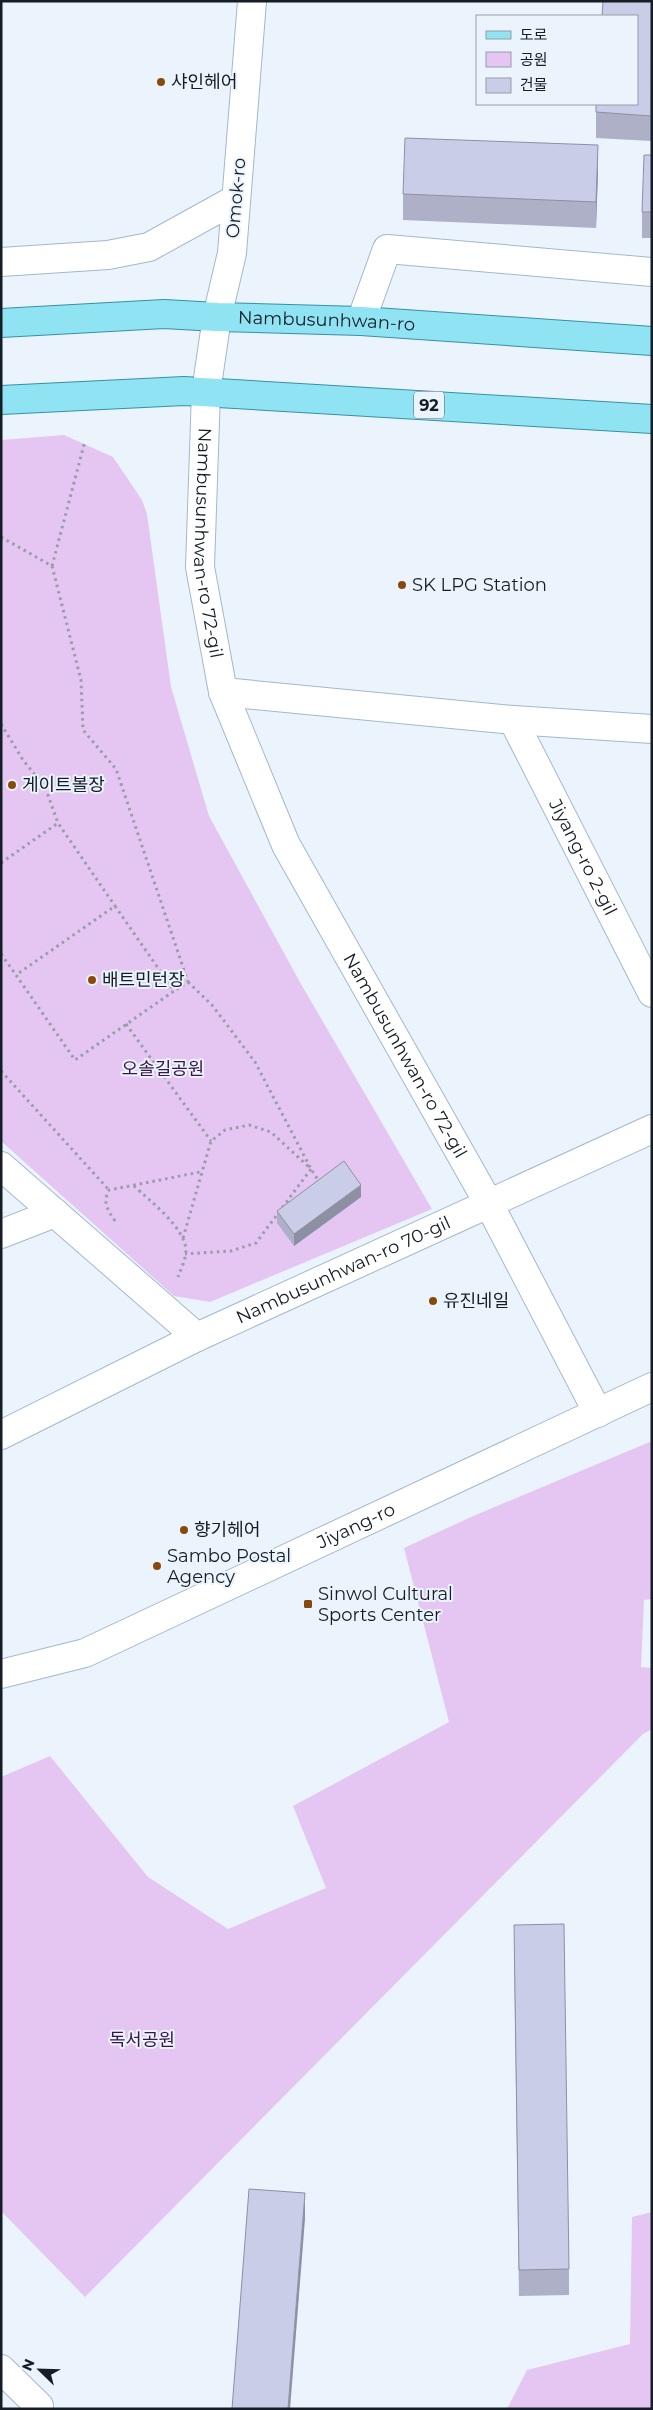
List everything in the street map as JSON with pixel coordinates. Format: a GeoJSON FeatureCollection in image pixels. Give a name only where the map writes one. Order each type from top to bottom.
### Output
{"type":"FeatureCollection","features":[{"type":"Feature","properties":{"kind":"main road","name":"Nambusunhwan-ro"},"geometry":{"type":"LineString","coordinates":[[1,323],[164,314],[361,321],[652,341]]}},
{"type":"Feature","properties":{"kind":"main road","name":"92"},"geometry":{"type":"LineString","coordinates":[[1,400],[184,391],[652,419]]}},
{"type":"Feature","properties":{"kind":"street","name":"Omok-ro"},"geometry":{"type":"LineString","coordinates":[[206,392],[217,317],[232,253],[252,1]]}},
{"type":"Feature","properties":{"kind":"street"},"geometry":{"type":"LineString","coordinates":[[1,262],[108,256],[149,247],[236,199]]}},
{"type":"Feature","properties":{"kind":"street"},"geometry":{"type":"LineString","coordinates":[[361,321],[387,249],[652,272]]}},
{"type":"Feature","properties":{"kind":"street","name":"Nambusunhwan-ro 72-gil"},"geometry":{"type":"LineString","coordinates":[[206,392],[200,567],[223,692],[286,845],[489,1204],[598,1413]]}},
{"type":"Feature","properties":{"kind":"street"},"geometry":{"type":"LineString","coordinates":[[223,692],[513,720],[652,729]]}},
{"type":"Feature","properties":{"kind":"street","name":"Jiyang-ro 2-gil"},"geometry":{"type":"LineString","coordinates":[[513,720],[652,993]]}},
{"type":"Feature","properties":{"kind":"street"},"geometry":{"type":"LineString","coordinates":[[489,1204],[652,1129]]}},
{"type":"Feature","properties":{"kind":"street"},"geometry":{"type":"LineString","coordinates":[[1,1166],[197,1338]]}},
{"type":"Feature","properties":{"kind":"street","name":"Nambusunhwan-ro 70-gil"},"geometry":{"type":"LineString","coordinates":[[1,1435],[197,1338],[489,1204]]}},
{"type":"Feature","properties":{"kind":"street"},"geometry":{"type":"LineString","coordinates":[[1,1234],[55,1213]]}},
{"type":"Feature","properties":{"kind":"street","name":"Jiyang-ro"},"geometry":{"type":"LineString","coordinates":[[1,1674],[85,1653],[652,1387]]}},
{"type":"Feature","properties":{"kind":"street"},"geometry":{"type":"LineString","coordinates":[[1,2369],[39,2406]]}},
{"type":"Feature","properties":{"kind":"path"},"geometry":{"type":"LineString","coordinates":[[85,441],[52,566],[80,680],[82,730],[116,769],[188,982],[212,1005],[255,1062],[311,1169],[324,1188]]}},
{"type":"Feature","properties":{"kind":"path"},"geometry":{"type":"LineString","coordinates":[[1,537],[52,566]]}},
{"type":"Feature","properties":{"kind":"path"},"geometry":{"type":"LineString","coordinates":[[1,724],[23,760],[45,787],[58,823],[174,991]]}},
{"type":"Feature","properties":{"kind":"path"},"geometry":{"type":"LineString","coordinates":[[1,863],[58,823]]}},
{"type":"Feature","properties":{"kind":"path"},"geometry":{"type":"LineString","coordinates":[[16,975],[115,906]]}},
{"type":"Feature","properties":{"kind":"path"},"geometry":{"type":"LineString","coordinates":[[1,954],[75,1060],[188,982]]}},
{"type":"Feature","properties":{"kind":"path"},"geometry":{"type":"LineString","coordinates":[[126,1024],[211,1141]]}},
{"type":"Feature","properties":{"kind":"path"},"geometry":{"type":"LineString","coordinates":[[1,1071],[108,1190]]}},
{"type":"Feature","properties":{"kind":"path"},"geometry":{"type":"LineString","coordinates":[[159,1305],[173,1288],[185,1254],[183,1238],[200,1172],[211,1141],[225,1130],[249,1125],[271,1132],[311,1169]]}},
{"type":"Feature","properties":{"kind":"path"},"geometry":{"type":"LineString","coordinates":[[185,1254],[231,1251],[256,1243],[311,1169]]}},
{"type":"Feature","properties":{"kind":"path"},"geometry":{"type":"LineString","coordinates":[[108,1190],[200,1172]]}},
{"type":"Feature","properties":{"kind":"path"},"geometry":{"type":"LineString","coordinates":[[134,1186],[173,1224],[183,1238]]}},
{"type":"Feature","properties":{"kind":"path"},"geometry":{"type":"LineString","coordinates":[[108,1190],[105,1197],[106,1207],[121,1228]]}},
{"type":"Feature","properties":{"kind":"green space","name":"오솔길공원"},"geometry":{"type":"Polygon","coordinates":[[[64,435],[113,457],[142,500],[147,514],[171,687],[209,816],[301,984],[432,1209],[210,1302],[174,1296],[1,1141],[1,440],[64,435]]]}},
{"type":"Feature","properties":{"kind":"green space","name":"독서공원"},"geometry":{"type":"Polygon","coordinates":[[[652,1441],[652,1599],[644,1600],[641,1667],[652,1668],[652,1729],[643,1734],[85,2297],[1,2211],[1,1777],[50,1756],[148,1877],[228,1929],[326,1888],[293,1806],[449,1722],[404,1548],[471,1517],[652,1441]]]}},
{"type":"Feature","properties":{"kind":"green space"},"geometry":{"type":"Polygon","coordinates":[[[652,2212],[652,2409],[507,2409],[527,2370],[630,2344],[632,2217],[652,2212]]]}},
{"type":"Feature","properties":{"kind":"building"},"geometry":{"type":"Polygon","coordinates":[[[603,1],[652,1],[651,116],[596,112],[596,105],[638,105],[638,15],[602,15],[603,1]]]}},
{"type":"Feature","properties":{"kind":"building"},"geometry":{"type":"Polygon","coordinates":[[[405,138],[598,145],[596,202],[403,194],[405,138]]]}},
{"type":"Feature","properties":{"kind":"building"},"geometry":{"type":"Polygon","coordinates":[[[644,155],[652,155],[652,212],[642,212],[644,155]]]}},
{"type":"Feature","properties":{"kind":"building"},"geometry":{"type":"Polygon","coordinates":[[[344,1161],[361,1185],[294,1234],[277,1211],[344,1161]]]}},
{"type":"Feature","properties":{"kind":"building"},"geometry":{"type":"Polygon","coordinates":[[[564,1924],[569,2269],[519,2270],[514,1925],[564,1924]]]}},
{"type":"Feature","properties":{"kind":"building"},"geometry":{"type":"Polygon","coordinates":[[[249,2189],[305,2193],[288,2409],[232,2409],[249,2189]]]}},
{"type":"Feature","properties":{"kind":"place","name":"샤인헤어"},"geometry":{"type":"Point","coordinates":[161,82]}},
{"type":"Feature","properties":{"kind":"place","name":"SK LPG Station"},"geometry":{"type":"Point","coordinates":[402,585]}},
{"type":"Feature","properties":{"kind":"place","name":"게이트볼장"},"geometry":{"type":"Point","coordinates":[12,785]}},
{"type":"Feature","properties":{"kind":"place","name":"배트민턴장"},"geometry":{"type":"Point","coordinates":[92,980]}},
{"type":"Feature","properties":{"kind":"place","name":"유진네일"},"geometry":{"type":"Point","coordinates":[433,1301]}},
{"type":"Feature","properties":{"kind":"place","name":"향기헤어"},"geometry":{"type":"Point","coordinates":[184,1530]}},
{"type":"Feature","properties":{"kind":"place","name":"Sambo Postal Agency"},"geometry":{"type":"Point","coordinates":[157,1566]}},
{"type":"Feature","properties":{"kind":"place","name":"Sinwol Cultural Sports Center"},"geometry":{"type":"Point","coordinates":[308,1604]}}]}
